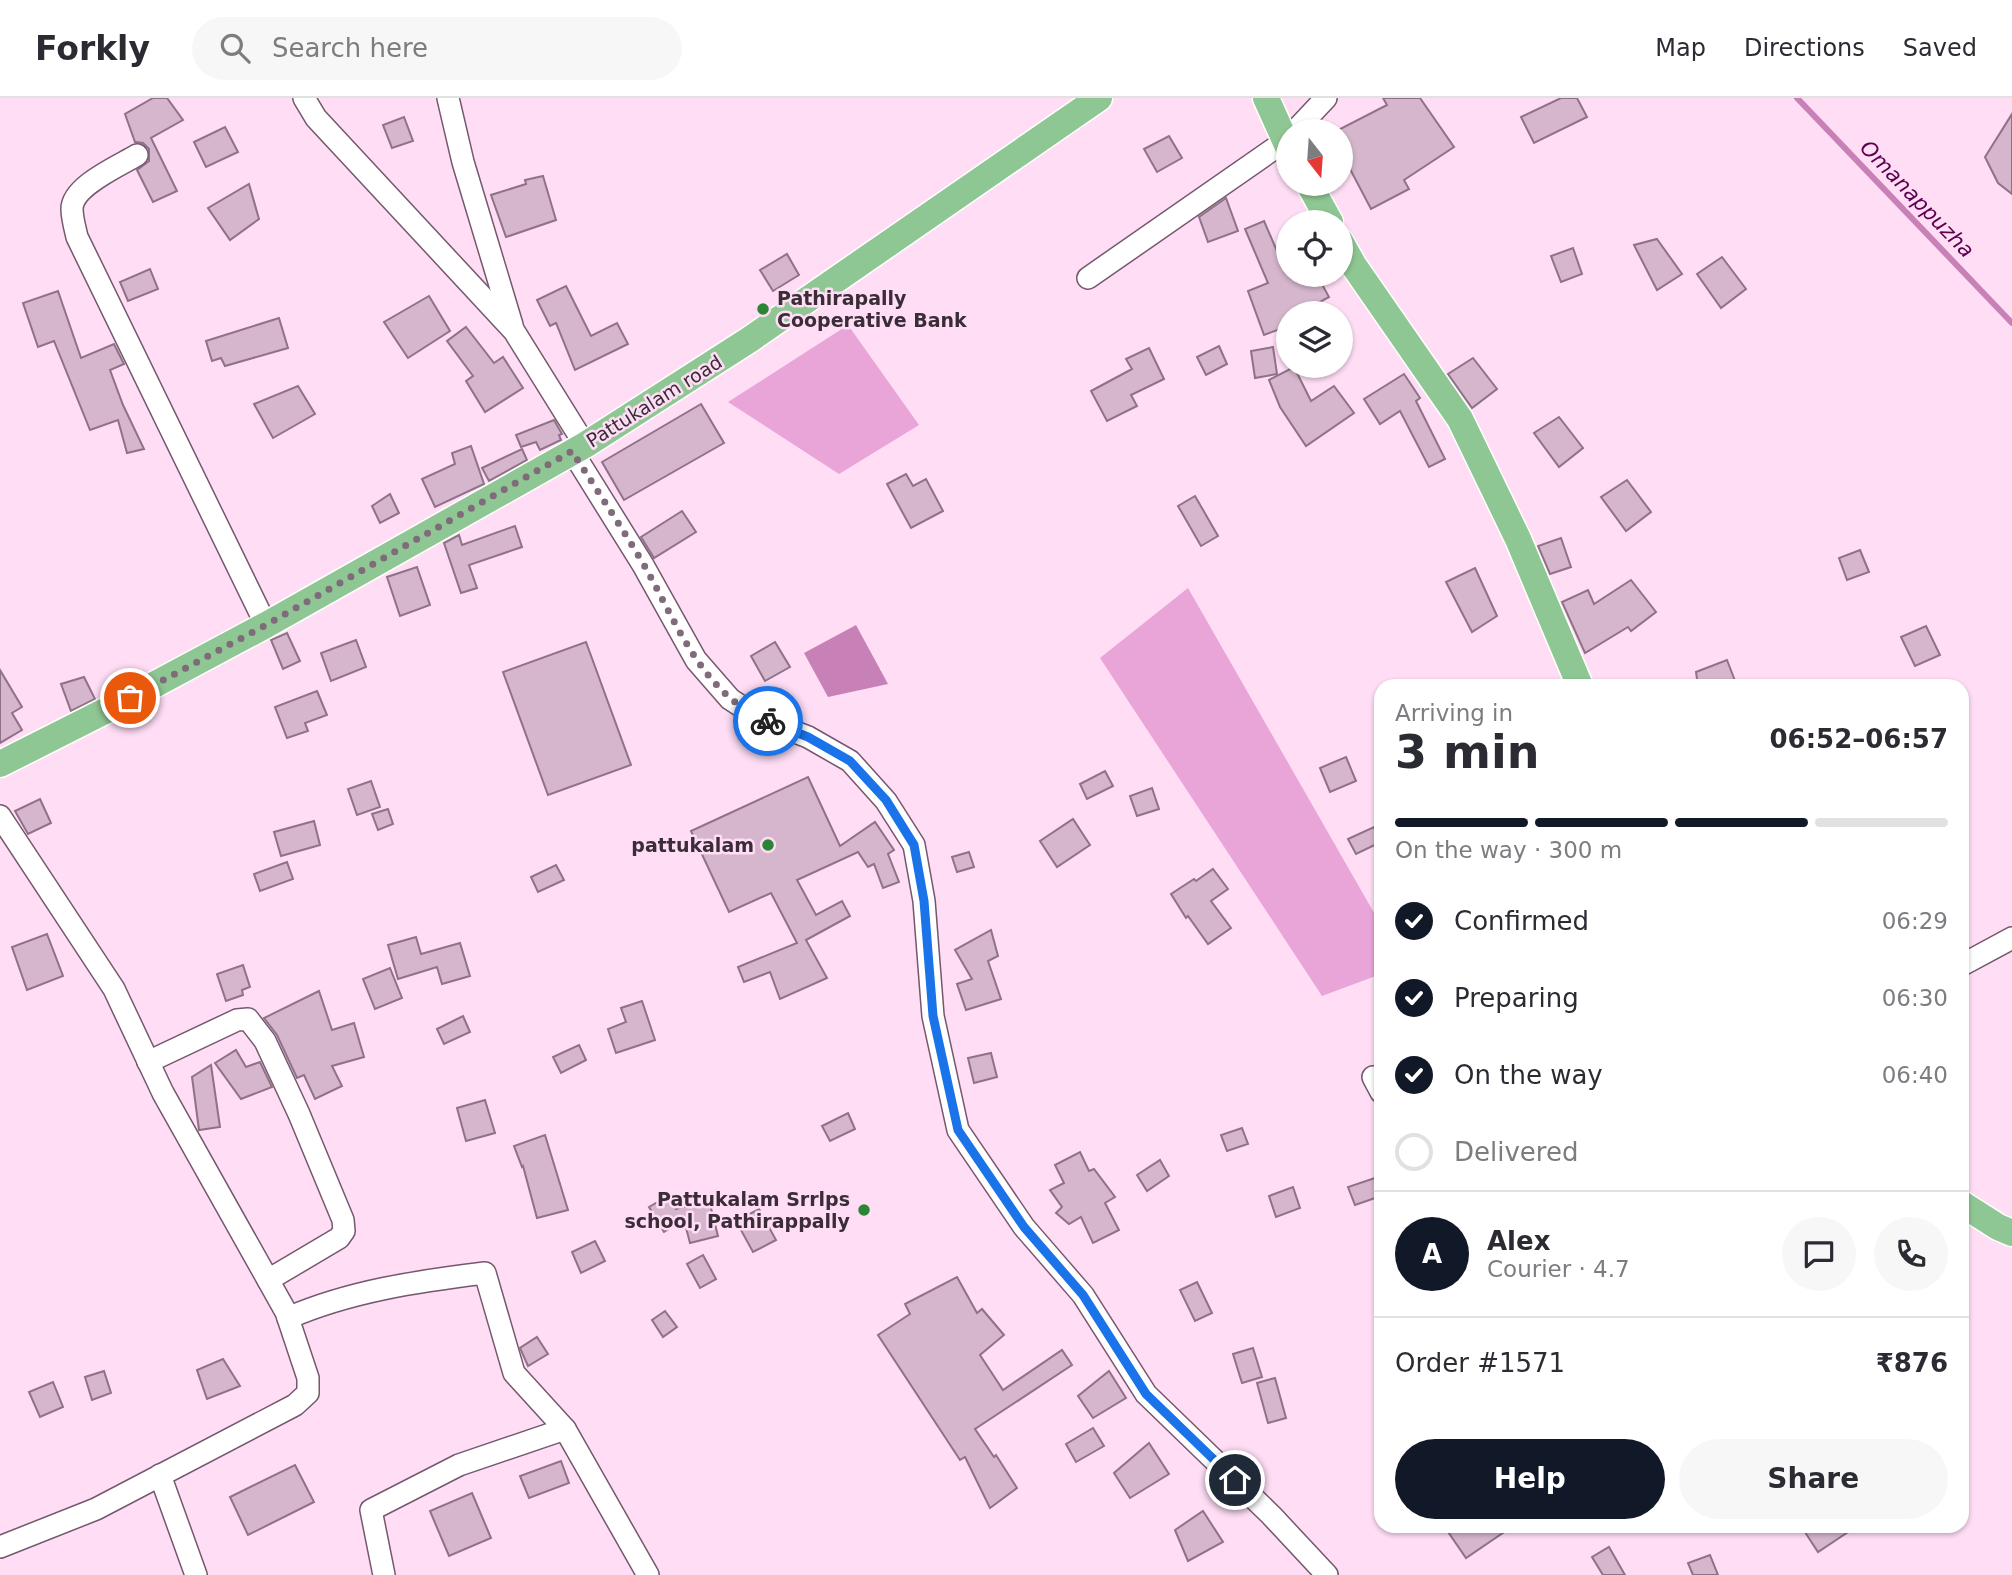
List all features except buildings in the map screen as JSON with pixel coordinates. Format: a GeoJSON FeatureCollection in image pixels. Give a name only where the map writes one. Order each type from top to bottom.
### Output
{"type":"FeatureCollection","features":[{"type":"Feature","properties":{"kind":"main road","name":"Pattukalam road"},"geometry":{"type":"LineString","coordinates":[[0,764],[266,625],[579,448],[749,340],[1099,98]]}},
{"type":"Feature","properties":{"kind":"main road"},"geometry":{"type":"LineString","coordinates":[[1266,98],[1278,119]]}},
{"type":"Feature","properties":{"kind":"main road"},"geometry":{"type":"LineString","coordinates":[[1353,264],[1460,419],[1518,539],[1577,679]]}},
{"type":"Feature","properties":{"kind":"main road"},"geometry":{"type":"LineString","coordinates":[[1969,1208],[2012,1233]]}},
{"type":"Feature","properties":{"kind":"street"},"geometry":{"type":"LineString","coordinates":[[304,98],[316,118],[513,331]]}},
{"type":"Feature","properties":{"kind":"street"},"geometry":{"type":"LineString","coordinates":[[448,98],[463,162],[513,331],[696,660],[730,699],[759,718],[808,737],[850,761],[886,800],[914,845],[924,901],[933,1016],[958,1130],[1024,1227],[1083,1295],[1146,1394],[1270,1515],[1327,1575]]}},
{"type":"Feature","properties":{"kind":"street"},"geometry":{"type":"LineString","coordinates":[[1308,119],[1326,98]]}},
{"type":"Feature","properties":{"kind":"street"},"geometry":{"type":"LineString","coordinates":[[1088,278],[1276,149]]}},
{"type":"Feature","properties":{"kind":"street"},"geometry":{"type":"LineString","coordinates":[[138,155],[84,187],[75,198],[72,209],[77,237],[266,625]]}},
{"type":"Feature","properties":{"kind":"street"},"geometry":{"type":"LineString","coordinates":[[0,816],[114,989],[182,1129],[288,1318],[308,1378],[308,1393],[295,1405],[96,1509],[0,1547]]}},
{"type":"Feature","properties":{"kind":"street"},"geometry":{"type":"LineString","coordinates":[[1969,961],[2012,938]]}},
{"type":"Feature","properties":{"kind":"street"},"geometry":{"type":"LineString","coordinates":[[148,1062],[237,1020],[248,1018],[265,1041],[299,1114],[345,1230],[339,1238],[268,1279]]}},
{"type":"Feature","properties":{"kind":"street"},"geometry":{"type":"LineString","coordinates":[[288,1318],[308,1309],[410,1283],[485,1273],[514,1373],[565,1429],[648,1575]]}},
{"type":"Feature","properties":{"kind":"street"},"geometry":{"type":"LineString","coordinates":[[384,1575],[371,1510],[459,1465],[565,1429]]}},
{"type":"Feature","properties":{"kind":"street"},"geometry":{"type":"LineString","coordinates":[[160,1475],[196,1575]]}},
{"type":"Feature","properties":{"kind":"shaded area"},"geometry":{"type":"Polygon","coordinates":[[[848,325],[919,425],[839,474],[728,402],[848,325]]]}},
{"type":"Feature","properties":{"kind":"shaded area"},"geometry":{"type":"Polygon","coordinates":[[[1188,588],[1374,913],[1374,977],[1322,996],[1100,658],[1188,588]]]}},
{"type":"Feature","properties":{"kind":"shaded area"},"geometry":{"type":"Polygon","coordinates":[[[856,625],[888,684],[828,697],[804,653],[856,625]]]}},
{"type":"Feature","properties":{"kind":"waterway","name":"Omanappuzha"},"geometry":{"type":"LineString","coordinates":[[1797,98],[2012,323]]}},
{"type":"Feature","properties":{"kind":"way so far"},"geometry":{"type":"LineString","coordinates":[[130,698],[266,625],[572,451],[643,565],[696,660],[730,699],[768,721]]}},
{"type":"Feature","properties":{"kind":"place","name":"Pathirapally Cooperative Bank"},"geometry":{"type":"Point","coordinates":[763,309]}},
{"type":"Feature","properties":{"kind":"place","name":"pattukalam"},"geometry":{"type":"Point","coordinates":[768,845]}},
{"type":"Feature","properties":{"kind":"place","name":"Pattukalam Srrlps school, Pathirappally"},"geometry":{"type":"Point","coordinates":[864,1210]}},
{"type":"Feature","properties":{"kind":"route"},"geometry":{"type":"LineString","coordinates":[[768,721],[808,737],[850,761],[886,800],[914,845],[924,901],[933,1016],[958,1130],[1024,1227],[1083,1295],[1146,1394],[1235,1480]]}}]}
